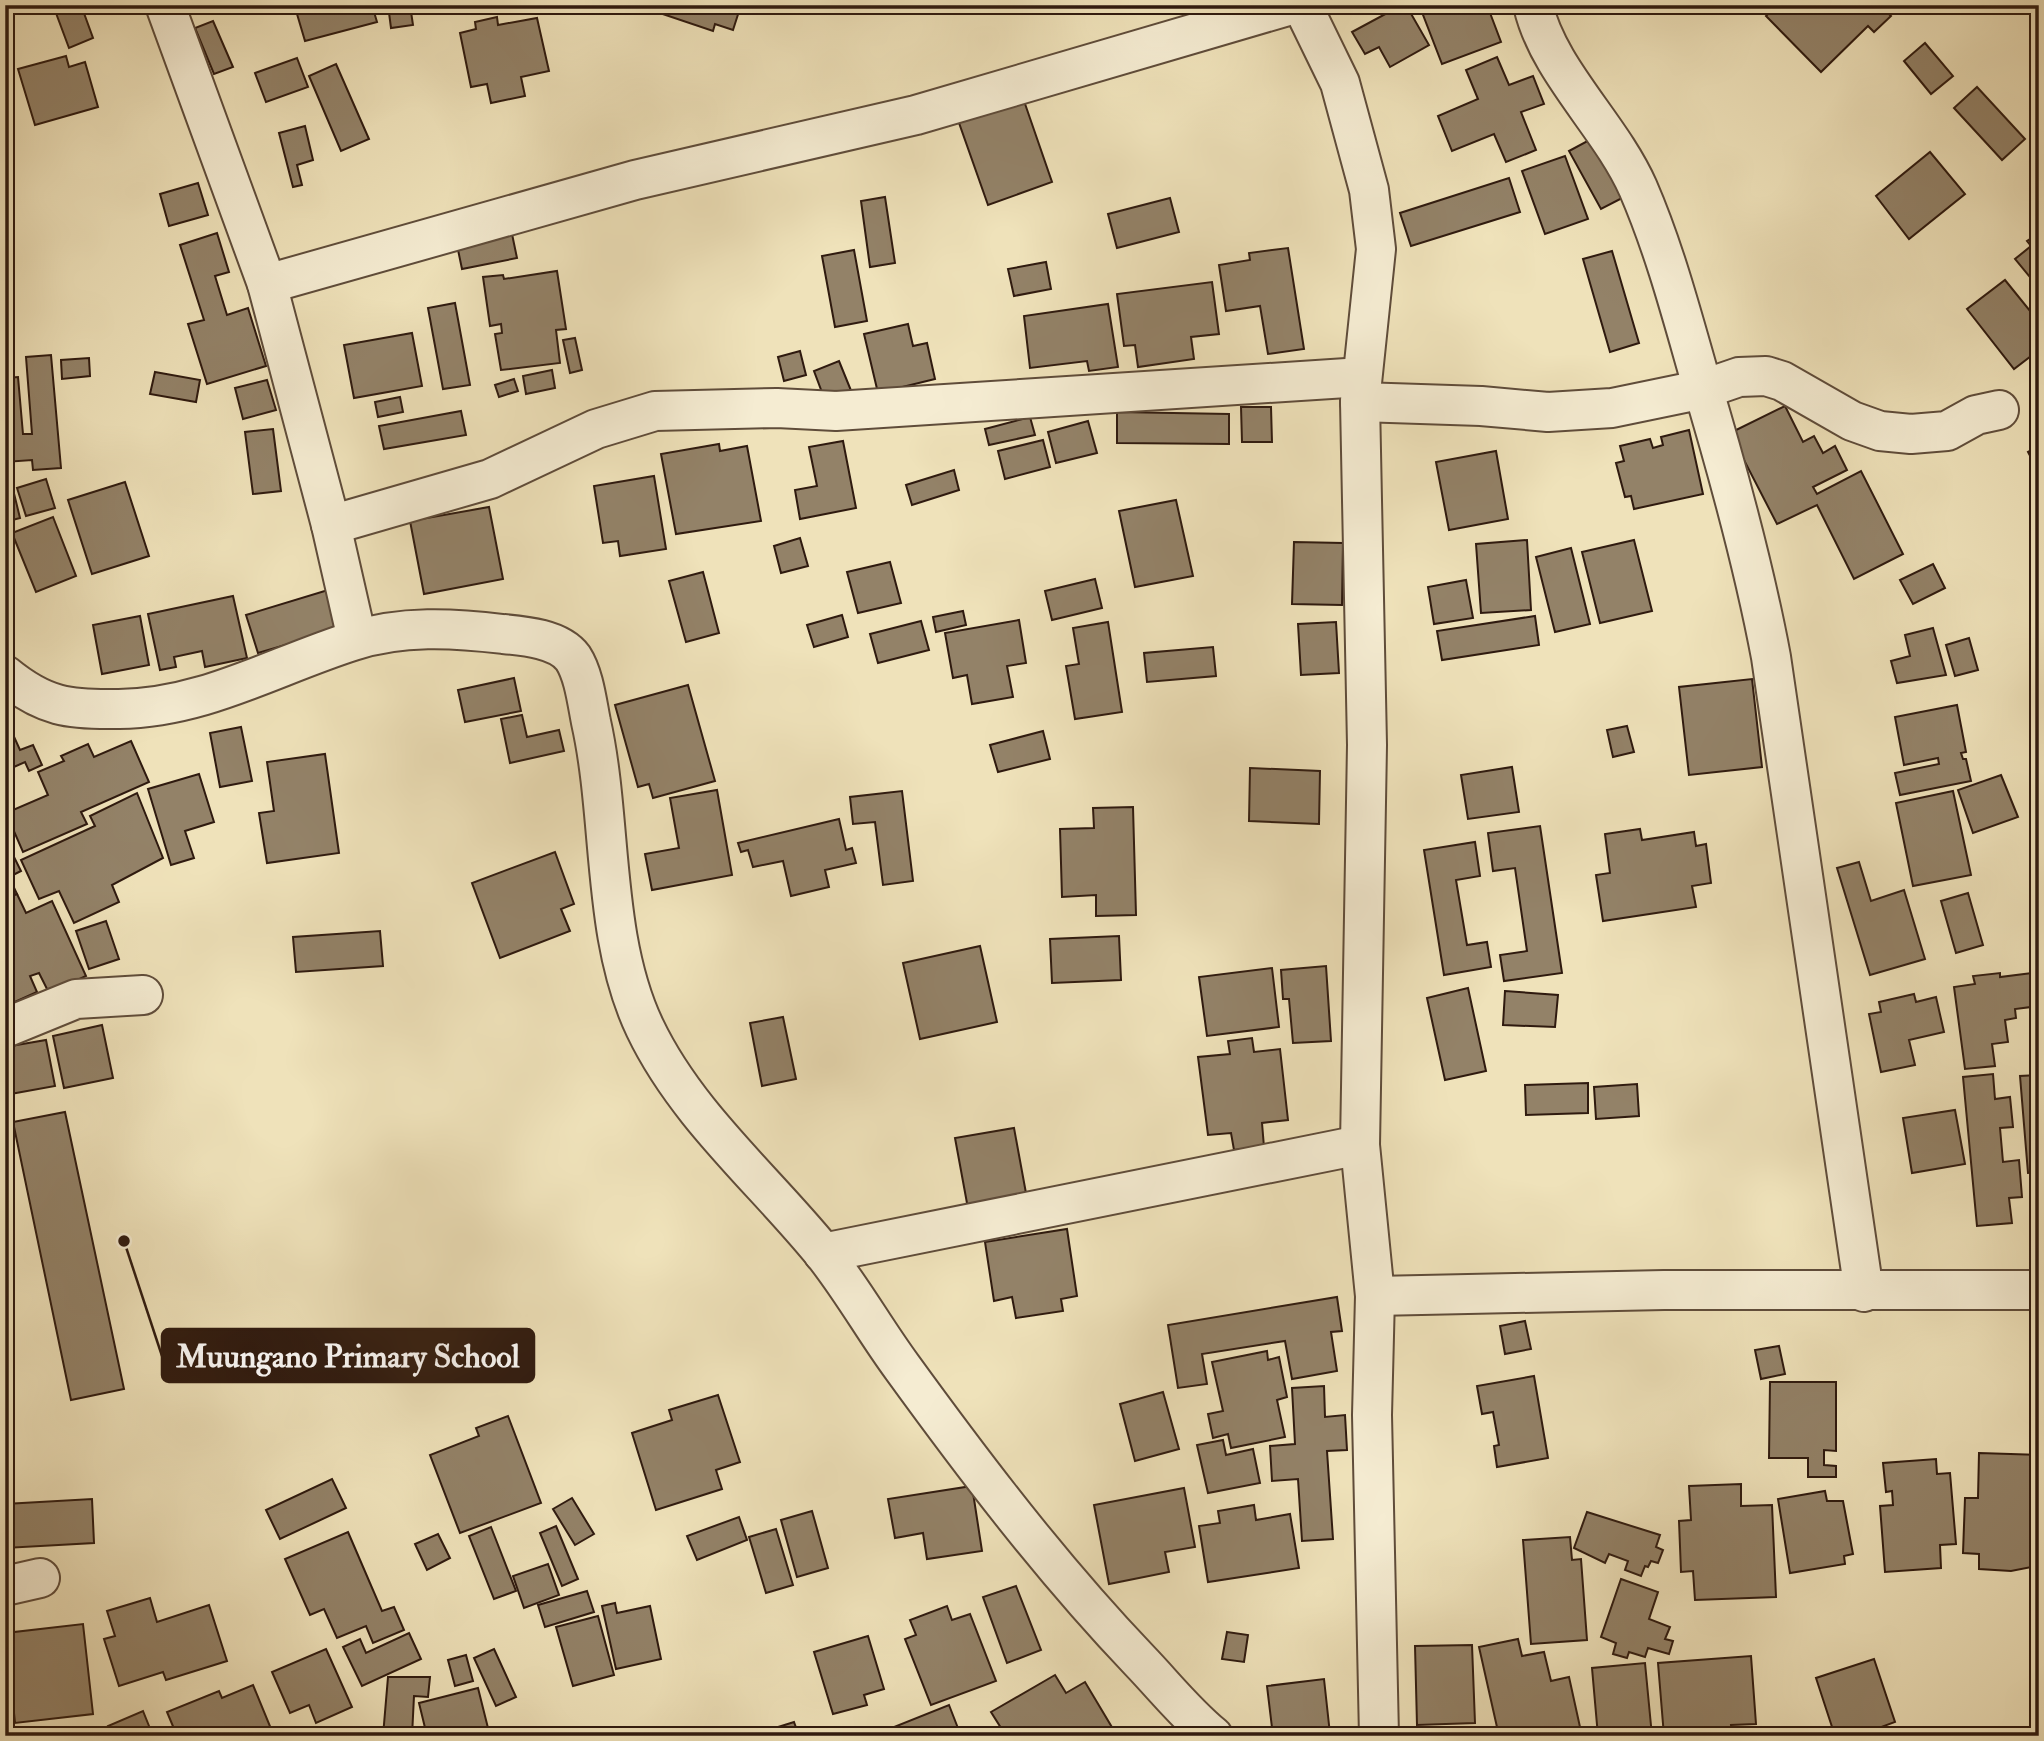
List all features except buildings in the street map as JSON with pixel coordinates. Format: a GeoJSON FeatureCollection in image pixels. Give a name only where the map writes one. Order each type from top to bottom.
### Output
{"type":"FeatureCollection","features":[{"type":"Feature","properties":{"kind":"street"},"geometry":{"type":"LineString","coordinates":[[165,5],[267,284],[331,525],[357,639]]}},
{"type":"Feature","properties":{"kind":"street"},"geometry":{"type":"LineString","coordinates":[[267,284],[635,180],[916,114],[1291,5]]}},
{"type":"Feature","properties":{"kind":"street"},"geometry":{"type":"LineString","coordinates":[[1303,5],[1340,83],[1369,190],[1376,249],[1361,390],[1367,745],[1360,1145],[1375,1296],[1372,1415],[1379,1736]]}},
{"type":"Feature","properties":{"kind":"street"},"geometry":{"type":"LineString","coordinates":[[1533,5],[1536,21],[1555,57],[1620,150],[1636,185],[1675,292],[1753,563],[1772,657],[1864,1292]]}},
{"type":"Feature","properties":{"kind":"street"},"geometry":{"type":"LineString","coordinates":[[331,525],[490,479],[596,429],[655,411],[777,408],[836,411],[1361,390],[1548,412],[1612,408],[1704,389],[1739,377],[1766,376],[1782,381],[1852,421],[1880,431],[1911,434],[1947,431],[1976,415],[1999,410]]}},
{"type":"Feature","properties":{"kind":"street"},"geometry":{"type":"LineString","coordinates":[[5,675],[28,694],[51,704],[78,710],[151,709],[243,685],[357,639],[439,627],[547,641],[572,656],[584,687],[598,752],[610,890],[625,966],[644,1027],[702,1117],[823,1253],[899,1363],[1066,1578],[1101,1620],[1213,1736]]}},
{"type":"Feature","properties":{"kind":"street"},"geometry":{"type":"LineString","coordinates":[[5,1028],[76,999],[143,995]]}},
{"type":"Feature","properties":{"kind":"street"},"geometry":{"type":"LineString","coordinates":[[823,1253],[1360,1145]]}},
{"type":"Feature","properties":{"kind":"street"},"geometry":{"type":"LineString","coordinates":[[1375,1296],[1506,1292],[2039,1290]]}},
{"type":"Feature","properties":{"kind":"place","name":"Muungano Primary School"},"geometry":{"type":"Point","coordinates":[124,1241]}}]}
